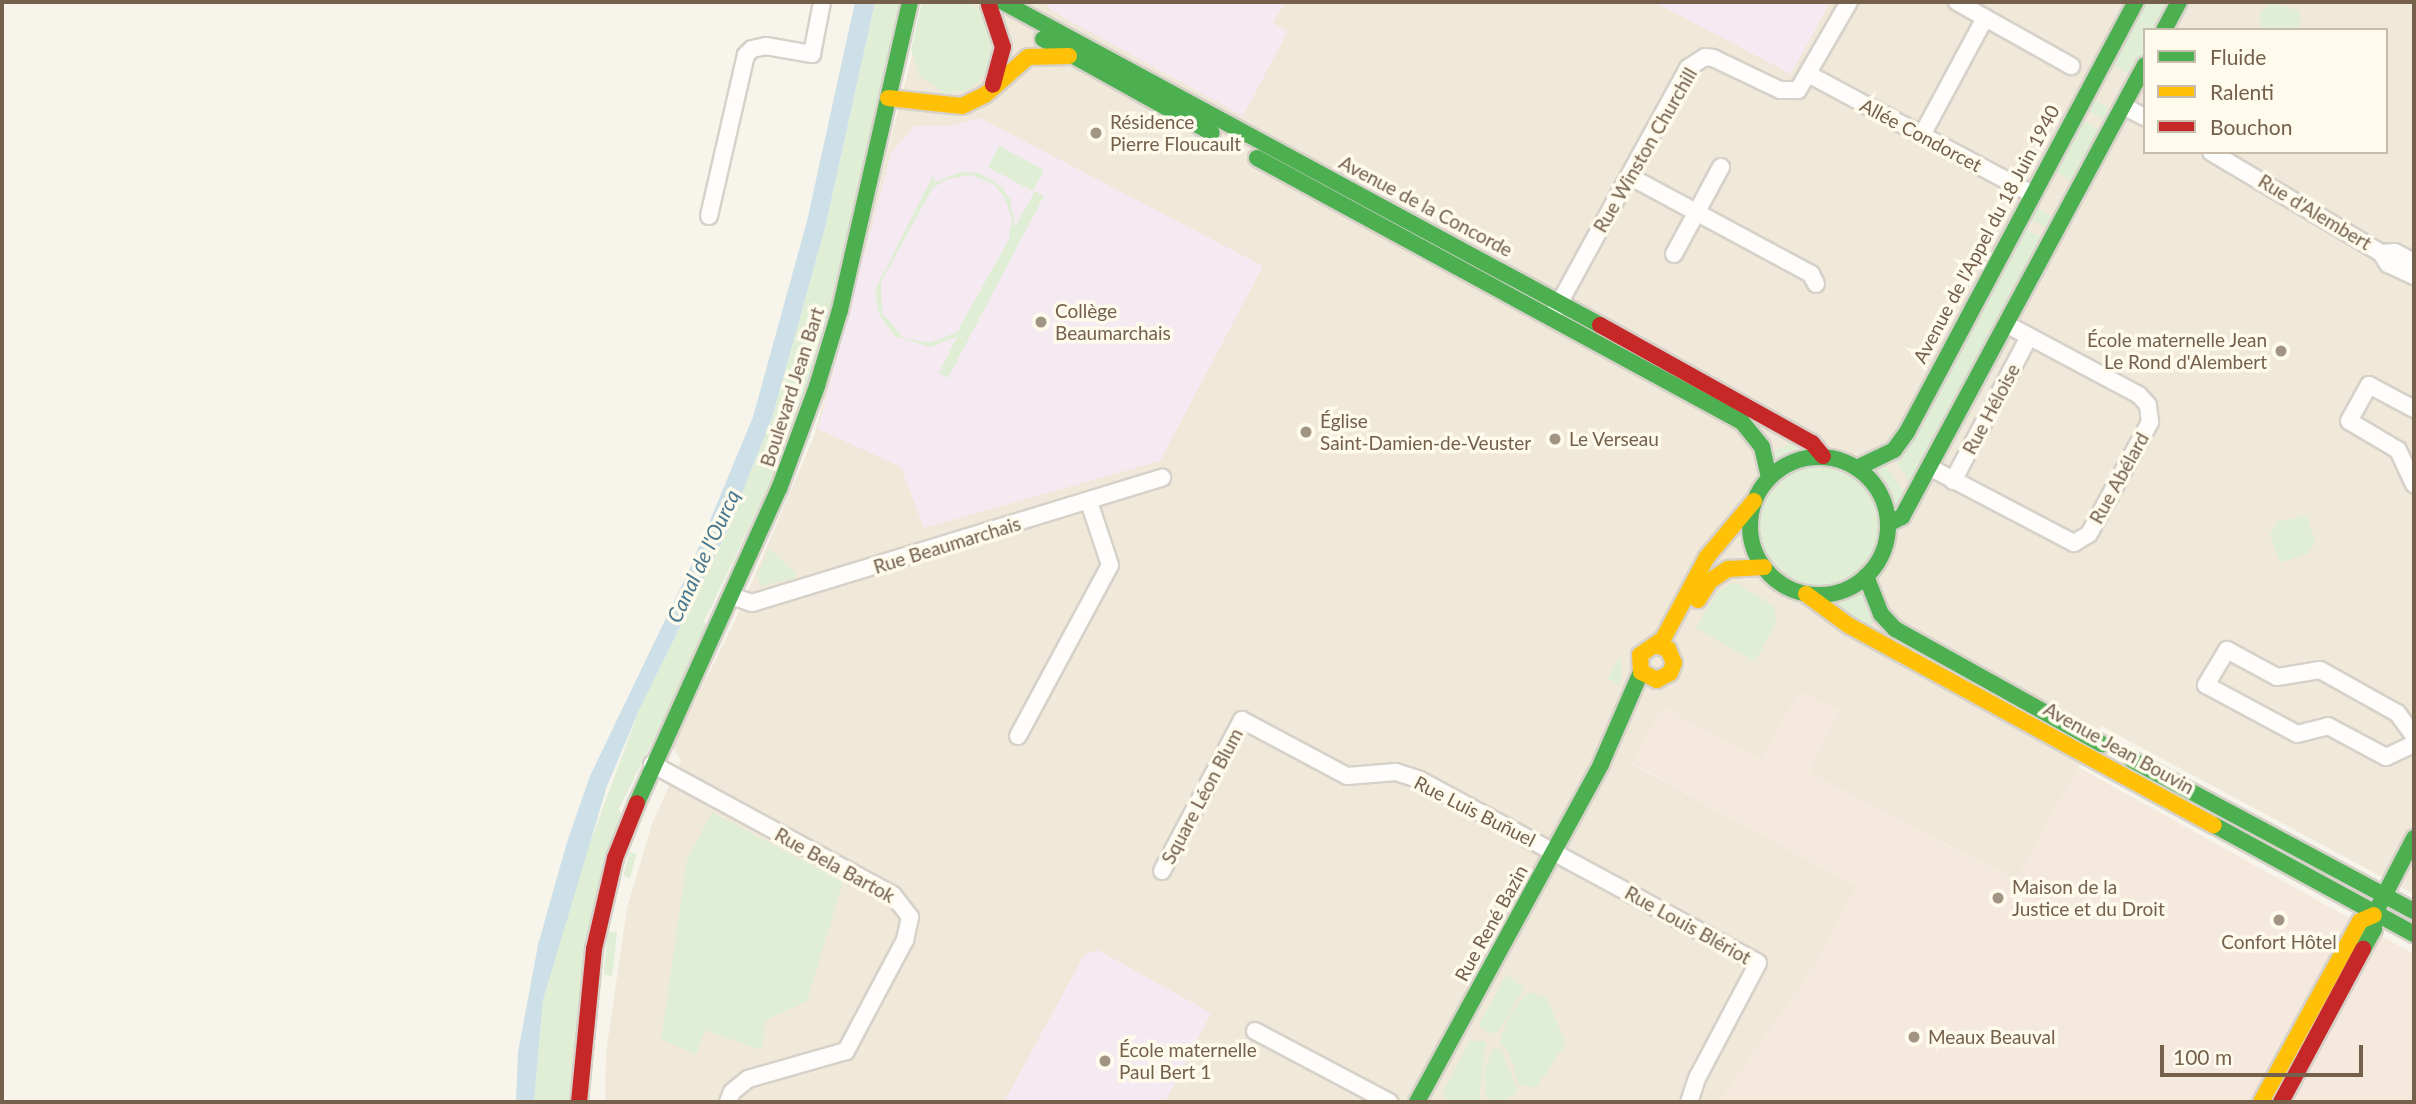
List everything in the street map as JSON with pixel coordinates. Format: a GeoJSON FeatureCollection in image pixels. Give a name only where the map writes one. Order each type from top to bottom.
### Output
{"type":"FeatureCollection","features":[{"type":"Feature","properties":{"kind":"street"},"geometry":{"type":"LineString","coordinates":[[709,216],[746,55],[752,48],[766,46],[812,54],[822,2]]}},
{"type":"Feature","properties":{"kind":"street","name":"Boulevard Jean Bart"},"geometry":{"type":"LineString","coordinates":[[579,1102],[584,1021],[599,918],[619,849],[652,764],[779,489],[830,348],[910,2]]}},
{"type":"Feature","properties":{"kind":"street"},"geometry":{"type":"LineString","coordinates":[[1031,2],[1048,25]]}},
{"type":"Feature","properties":{"kind":"street"},"geometry":{"type":"LineString","coordinates":[[1810,75],[1849,2]]}},
{"type":"Feature","properties":{"kind":"street"},"geometry":{"type":"LineString","coordinates":[[1957,2],[1984,11],[2071,66]]}},
{"type":"Feature","properties":{"kind":"street","name":"Avenue de l'Appel du 18 Juin 1940"},"geometry":{"type":"LineString","coordinates":[[1857,468],[1900,444],[2136,2]]}},
{"type":"Feature","properties":{"kind":"street"},"geometry":{"type":"LineString","coordinates":[[2165,28],[2179,2]]}},
{"type":"Feature","properties":{"kind":"street"},"geometry":{"type":"LineString","coordinates":[[992,3],[1003,47],[992,89]]}},
{"type":"Feature","properties":{"kind":"street","name":"Avenue de la Concorde"},"geometry":{"type":"LineString","coordinates":[[992,3],[1048,25],[1556,309],[1742,422],[1762,447],[1769,477]]}},
{"type":"Feature","properties":{"kind":"street","name":"Avenue de la Concorde"},"geometry":{"type":"LineString","coordinates":[[992,3],[1070,56],[1812,443],[1823,456]]}},
{"type":"Feature","properties":{"kind":"street"},"geometry":{"type":"LineString","coordinates":[[1922,135],[1984,11]]}},
{"type":"Feature","properties":{"kind":"street"},"geometry":{"type":"LineString","coordinates":[[888,98],[950,107],[974,102],[1028,58],[1070,56]]}},
{"type":"Feature","properties":{"kind":"street","name":"Rue Winston Churchill"},"geometry":{"type":"LineString","coordinates":[[1556,309],[1696,60],[1724,60],[1788,92],[1805,85],[1810,75]]}},
{"type":"Feature","properties":{"kind":"street"},"geometry":{"type":"LineString","coordinates":[[1888,524],[1902,517],[2143,69]]}},
{"type":"Feature","properties":{"kind":"street","name":"Allée Condorcet"},"geometry":{"type":"LineString","coordinates":[[1810,75],[2032,194]]}},
{"type":"Feature","properties":{"kind":"street"},"geometry":{"type":"LineString","coordinates":[[2089,88],[2143,116]]}},
{"type":"Feature","properties":{"kind":"street","name":"Rue d'Alembert"},"geometry":{"type":"LineString","coordinates":[[2214,154],[2381,253],[2388,264],[2414,276]]}},
{"type":"Feature","properties":{"kind":"street"},"geometry":{"type":"LineString","coordinates":[[1674,254],[1721,167]]}},
{"type":"Feature","properties":{"kind":"street"},"geometry":{"type":"LineString","coordinates":[[1629,176],[1811,274],[1816,284]]}},
{"type":"Feature","properties":{"kind":"street"},"geometry":{"type":"LineString","coordinates":[[2032,194],[2065,212]]}},
{"type":"Feature","properties":{"kind":"street"},"geometry":{"type":"LineString","coordinates":[[2381,253],[2395,252],[2414,262]]}},
{"type":"Feature","properties":{"kind":"street","name":"Rue Abélard"},"geometry":{"type":"LineString","coordinates":[[1929,467],[2067,542],[2080,541],[2089,534],[2150,422],[2148,405],[2139,395],[2006,324]]}},
{"type":"Feature","properties":{"kind":"street","name":"Rue Héloise"},"geometry":{"type":"LineString","coordinates":[[1953,481],[2029,337]]}},
{"type":"Feature","properties":{"kind":"street"},"geometry":{"type":"LineString","coordinates":[[2414,410],[2368,385],[2349,421],[2398,450],[2414,484]]}},
{"type":"Feature","properties":{"kind":"street"},"geometry":{"type":"LineString","coordinates":[[1754,501],[1749,532],[1763,567],[1788,588],[1806,594],[1849,589],[1879,561],[1888,524],[1875,485],[1857,468],[1823,456],[1793,461],[1769,477],[1754,501],[1707,557],[1662,639],[1640,654],[1642,672],[1657,680],[1673,668],[1672,653],[1710,581],[1728,569],[1763,567]]}},
{"type":"Feature","properties":{"kind":"street","name":"Rue Beaumarchais"},"geometry":{"type":"LineString","coordinates":[[731,596],[752,603],[1162,478]]}},
{"type":"Feature","properties":{"kind":"street"},"geometry":{"type":"LineString","coordinates":[[1018,736],[1110,565],[1089,502]]}},
{"type":"Feature","properties":{"kind":"street","name":"Avenue Jean Bouvin"},"geometry":{"type":"LineString","coordinates":[[1866,576],[1881,614],[1895,629],[2414,911]]}},
{"type":"Feature","properties":{"kind":"street","name":"Avenue Jean Bouvin"},"geometry":{"type":"LineString","coordinates":[[1806,594],[1848,625],[2411,933]]}},
{"type":"Feature","properties":{"kind":"street"},"geometry":{"type":"LineString","coordinates":[[1655,645],[1672,653]]}},
{"type":"Feature","properties":{"kind":"street"},"geometry":{"type":"LineString","coordinates":[[2414,736],[2397,713],[2320,670],[2277,677],[2227,650],[2206,685],[2297,734],[2328,726],[2386,757],[2414,744]]}},
{"type":"Feature","properties":{"kind":"street","name":"Rue René Bazin"},"geometry":{"type":"LineString","coordinates":[[1417,1102],[1601,764],[1642,672]]}},
{"type":"Feature","properties":{"kind":"street","name":"Rue René Bazin"},"geometry":{"type":"LineString","coordinates":[[1601,764],[1657,680]]}},
{"type":"Feature","properties":{"kind":"street","name":"Rue Luis Buñuel"},"geometry":{"type":"LineString","coordinates":[[1242,720],[1347,776],[1396,772],[1420,780],[1554,852]]}},
{"type":"Feature","properties":{"kind":"street","name":"Square Léon Blum"},"geometry":{"type":"LineString","coordinates":[[1162,871],[1242,720]]}},
{"type":"Feature","properties":{"kind":"street","name":"Rue Bela Bartok"},"geometry":{"type":"LineString","coordinates":[[652,764],[893,895],[907,910],[905,940],[846,1051],[748,1079],[732,1092],[728,1102]]}},
{"type":"Feature","properties":{"kind":"street"},"geometry":{"type":"LineString","coordinates":[[2281,1102],[2374,929],[2374,915],[2414,838]]}},
{"type":"Feature","properties":{"kind":"street","name":"Rue Louis Blériot"},"geometry":{"type":"LineString","coordinates":[[1554,852],[1758,964],[1697,1078],[1689,1102]]}},
{"type":"Feature","properties":{"kind":"street"},"geometry":{"type":"LineString","coordinates":[[2261,1102],[2360,921],[2374,915]]}},
{"type":"Feature","properties":{"kind":"street"},"geometry":{"type":"LineString","coordinates":[[2297,1072],[2327,1036],[2378,944],[2411,933]]}},
{"type":"Feature","properties":{"kind":"street"},"geometry":{"type":"LineString","coordinates":[[1255,1031],[1389,1102]]}},
{"type":"Feature","properties":{"kind":"shaded area"},"geometry":{"type":"Polygon","coordinates":[[[926,2],[2414,2],[2414,894],[2101,726],[2016,880],[1808,773],[1839,711],[1799,692],[1761,760],[1663,707],[1632,764],[1857,886],[1812,970],[1719,1102],[605,1102],[606,1053],[627,908],[652,824],[681,760],[672,747],[736,619],[815,434],[926,2]]]}},
{"type":"Feature","properties":{"kind":"shaded area"},"geometry":{"type":"Polygon","coordinates":[[[1045,2],[1285,2],[1273,23],[1288,31],[1243,116],[1052,11],[1045,2]]]}},
{"type":"Feature","properties":{"kind":"shaded area"},"geometry":{"type":"Polygon","coordinates":[[[1654,2],[1830,2],[1791,74],[1654,2]]]}},
{"type":"Feature","properties":{"kind":"shaded area","name":"Collège Beaumarchais"},"geometry":{"type":"Polygon","coordinates":[[[980,118],[1263,266],[1160,461],[924,528],[901,467],[818,429],[891,153],[914,126],[951,126],[980,118]]]}},
{"type":"Feature","properties":{"kind":"shaded area"},"geometry":{"type":"Polygon","coordinates":[[[1799,691],[1839,711],[1809,774],[2015,880],[2078,767],[2414,954],[2414,1102],[1719,1102],[1812,970],[1857,886],[1632,763],[1663,707],[1761,759],[1799,691]]]}},
{"type":"Feature","properties":{"kind":"shaded area"},"geometry":{"type":"Polygon","coordinates":[[[1098,950],[1211,1013],[1165,1102],[1004,1102],[1084,955],[1098,950]]]}},
{"type":"Feature","properties":{"kind":"green space"},"geometry":{"type":"Polygon","coordinates":[[[875,2],[899,2],[844,259],[794,434],[704,622],[710,626],[619,809],[622,818],[572,1102],[534,1102],[543,1000],[576,880],[640,708],[725,536],[772,418],[825,228],[875,2]]]}},
{"type":"Feature","properties":{"kind":"green space"},"geometry":{"type":"Polygon","coordinates":[[[922,2],[969,2],[990,19],[997,32],[985,76],[969,90],[945,94],[919,75],[911,50],[922,2]]]}},
{"type":"Feature","properties":{"kind":"green space"},"geometry":{"type":"Polygon","coordinates":[[[2144,2],[2172,2],[2158,28],[2143,28],[2143,55],[2132,75],[2111,63],[2144,2]]]}},
{"type":"Feature","properties":{"kind":"green space"},"geometry":{"type":"Polygon","coordinates":[[[2271,3],[2297,10],[2301,16],[2298,28],[2262,28],[2259,13],[2271,3]]]}},
{"type":"Feature","properties":{"kind":"green space"},"geometry":{"type":"Polygon","coordinates":[[[2095,101],[2108,107],[2107,121],[2085,109],[2095,101]]]}},
{"type":"Feature","properties":{"kind":"green space"},"geometry":{"type":"Polygon","coordinates":[[[2080,119],[2101,131],[2072,181],[2051,169],[2080,119]]]}},
{"type":"Feature","properties":{"kind":"green space"},"geometry":{"type":"Polygon","coordinates":[[[999,146],[1044,170],[1033,191],[988,167],[999,146]]]}},
{"type":"Feature","properties":{"kind":"green space"},"geometry":{"type":"Polygon","coordinates":[[[960,172],[979,173],[1001,186],[1010,199],[1015,227],[1035,191],[1044,196],[948,378],[939,373],[957,337],[930,347],[894,336],[879,314],[875,290],[933,175],[935,182],[960,172]],[[969,175],[945,180],[932,189],[881,282],[882,313],[904,338],[930,343],[957,332],[1009,239],[1012,219],[1004,197],[994,184],[969,175]]]}},
{"type":"Feature","properties":{"kind":"green space"},"geometry":{"type":"Polygon","coordinates":[[[2036,208],[2051,216],[2048,229],[2027,218],[2036,208]]]}},
{"type":"Feature","properties":{"kind":"green space"},"geometry":{"type":"Polygon","coordinates":[[[2022,227],[2043,238],[1912,485],[1894,458],[2022,227]]]}},
{"type":"Feature","properties":{"kind":"green space"},"geometry":{"type":"Polygon","coordinates":[[[1791,442],[1800,451],[1774,459],[1772,453],[1791,442]]]}},
{"type":"Feature","properties":{"kind":"green space"},"geometry":{"type":"Polygon","coordinates":[[[1884,464],[1907,495],[1894,508],[1875,471],[1884,464]]]}},
{"type":"Feature","properties":{"kind":"green space"},"geometry":{"type":"Polygon","coordinates":[[[1819,465],[1842,469],[1862,482],[1875,502],[1879,525],[1875,548],[1862,568],[1842,581],[1819,585],[1796,581],[1776,568],[1763,548],[1759,525],[1763,502],[1776,482],[1796,469],[1819,465]]]}},
{"type":"Feature","properties":{"kind":"green space"},"geometry":{"type":"Polygon","coordinates":[[[2307,515],[2315,542],[2309,553],[2280,563],[2270,535],[2277,522],[2307,515]]]}},
{"type":"Feature","properties":{"kind":"green space"},"geometry":{"type":"Polygon","coordinates":[[[769,548],[795,572],[796,578],[761,586],[757,576],[769,548]]]}},
{"type":"Feature","properties":{"kind":"green space"},"geometry":{"type":"Polygon","coordinates":[[[1734,582],[1774,606],[1776,623],[1755,662],[1696,628],[1718,591],[1734,582]]]}},
{"type":"Feature","properties":{"kind":"green space"},"geometry":{"type":"Polygon","coordinates":[[[1862,588],[1876,617],[1869,628],[1832,601],[1862,588]]]}},
{"type":"Feature","properties":{"kind":"green space"},"geometry":{"type":"Polygon","coordinates":[[[1620,655],[1622,677],[1620,685],[1608,679],[1620,655]]]}},
{"type":"Feature","properties":{"kind":"green space"},"geometry":{"type":"Polygon","coordinates":[[[712,812],[843,882],[807,1001],[766,1020],[761,1050],[705,1030],[696,1055],[661,1039],[687,860],[712,812]]]}},
{"type":"Feature","properties":{"kind":"green space"},"geometry":{"type":"Polygon","coordinates":[[[630,852],[637,854],[630,878],[623,876],[630,852]]]}},
{"type":"Feature","properties":{"kind":"green space"},"geometry":{"type":"Polygon","coordinates":[[[608,931],[617,932],[612,976],[603,975],[608,931]]]}},
{"type":"Feature","properties":{"kind":"green space"},"geometry":{"type":"Polygon","coordinates":[[[1506,974],[1524,988],[1498,1032],[1488,1033],[1479,1025],[1506,974]]]}},
{"type":"Feature","properties":{"kind":"green space"},"geometry":{"type":"Polygon","coordinates":[[[1528,992],[1546,997],[1566,1043],[1536,1088],[1519,1084],[1509,1053],[1500,1042],[1509,1015],[1528,992]]]}},
{"type":"Feature","properties":{"kind":"green space"},"geometry":{"type":"Polygon","coordinates":[[[1486,1041],[1479,1102],[1447,1102],[1443,1092],[1469,1042],[1486,1041]]]}},
{"type":"Feature","properties":{"kind":"green space"},"geometry":{"type":"Polygon","coordinates":[[[1493,1048],[1501,1050],[1518,1091],[1503,1102],[1487,1099],[1485,1069],[1493,1048]]]}},
{"type":"Feature","properties":{"kind":"water","name":"Canal de l'Ourcq"},"geometry":{"type":"Polygon","coordinates":[[[855,2],[875,2],[825,228],[772,418],[725,536],[640,708],[607,786],[543,1000],[534,1102],[516,1102],[518,1052],[538,945],[567,842],[590,776],[691,566],[753,417],[807,221],[855,2]]]}},
{"type":"Feature","properties":{"kind":"traffic: fast"},"geometry":{"type":"LineString","coordinates":[[637,803],[779,489],[817,386],[840,310],[910,2]]}},
{"type":"Feature","properties":{"kind":"traffic: fast"},"geometry":{"type":"LineString","coordinates":[[1003,2],[1600,325]]}},
{"type":"Feature","properties":{"kind":"traffic: fast"},"geometry":{"type":"LineString","coordinates":[[1857,468],[1894,450],[1907,432],[2136,2]]}},
{"type":"Feature","properties":{"kind":"traffic: fast"},"geometry":{"type":"LineString","coordinates":[[2165,28],[2179,2]]}},
{"type":"Feature","properties":{"kind":"traffic: fast"},"geometry":{"type":"LineString","coordinates":[[1043,39],[1212,133]]}},
{"type":"Feature","properties":{"kind":"traffic: fast"},"geometry":{"type":"LineString","coordinates":[[1888,524],[1902,517],[2143,69]]}},
{"type":"Feature","properties":{"kind":"traffic: fast"},"geometry":{"type":"LineString","coordinates":[[1257,158],[1742,422],[1762,447],[1769,477]]}},
{"type":"Feature","properties":{"kind":"traffic: fast"},"geometry":{"type":"LineString","coordinates":[[1819,457],[1845,462],[1868,477],[1883,500],[1888,526],[1883,552],[1868,575],[1845,590],[1819,595],[1793,590],[1770,575],[1755,552],[1750,526],[1755,500],[1770,477],[1793,462],[1819,457]]}},
{"type":"Feature","properties":{"kind":"traffic: fast"},"geometry":{"type":"LineString","coordinates":[[1866,576],[1881,614],[1895,629],[2102,744]]}},
{"type":"Feature","properties":{"kind":"traffic: fast"},"geometry":{"type":"LineString","coordinates":[[1417,1102],[1601,764],[1641,672]]}},
{"type":"Feature","properties":{"kind":"traffic: fast"},"geometry":{"type":"LineString","coordinates":[[2132,760],[2414,911]]}},
{"type":"Feature","properties":{"kind":"traffic: fast"},"geometry":{"type":"LineString","coordinates":[[2214,825],[2414,934]]}},
{"type":"Feature","properties":{"kind":"traffic: fast"},"geometry":{"type":"LineString","coordinates":[[2363,949],[2374,929],[2374,915],[2414,838]]}},
{"type":"Feature","properties":{"kind":"traffic: slow"},"geometry":{"type":"LineString","coordinates":[[888,98],[962,106],[985,95],[1028,57],[1069,56]]}},
{"type":"Feature","properties":{"kind":"traffic: slow"},"geometry":{"type":"LineString","coordinates":[[1655,645],[1668,649],[1674,663],[1670,673],[1657,680],[1641,672],[1640,655],[1663,639],[1707,557],[1754,501]]}},
{"type":"Feature","properties":{"kind":"traffic: slow"},"geometry":{"type":"LineString","coordinates":[[1698,600],[1710,581],[1728,569],[1764,567]]}},
{"type":"Feature","properties":{"kind":"traffic: slow"},"geometry":{"type":"LineString","coordinates":[[1806,594],[1848,625],[2214,825]]}},
{"type":"Feature","properties":{"kind":"traffic: slow"},"geometry":{"type":"LineString","coordinates":[[2261,1102],[2360,921],[2374,915]]}},
{"type":"Feature","properties":{"kind":"traffic: jam"},"geometry":{"type":"LineString","coordinates":[[989,5],[1003,47],[993,85]]}},
{"type":"Feature","properties":{"kind":"traffic: jam"},"geometry":{"type":"LineString","coordinates":[[1600,325],[1812,443],[1823,456]]}},
{"type":"Feature","properties":{"kind":"traffic: jam"},"geometry":{"type":"LineString","coordinates":[[579,1102],[594,949],[615,858],[637,803]]}},
{"type":"Feature","properties":{"kind":"traffic: jam"},"geometry":{"type":"LineString","coordinates":[[2281,1102],[2363,949]]}},
{"type":"Feature","properties":{"kind":"place","name":"Résidence Pierre Floucault"},"geometry":{"type":"Point","coordinates":[1096,133]}},
{"type":"Feature","properties":{"kind":"place","name":"Collège Beaumarchais"},"geometry":{"type":"Point","coordinates":[1041,322]}},
{"type":"Feature","properties":{"kind":"place","name":"École maternelle Jean Le Rond d'Alembert"},"geometry":{"type":"Point","coordinates":[2281,351]}},
{"type":"Feature","properties":{"kind":"place","name":"Église Saint-Damien-de-Veuster"},"geometry":{"type":"Point","coordinates":[1306,432]}},
{"type":"Feature","properties":{"kind":"place","name":"Le Verseau"},"geometry":{"type":"Point","coordinates":[1555,439]}},
{"type":"Feature","properties":{"kind":"place","name":"Maison de la Justice et du Droit"},"geometry":{"type":"Point","coordinates":[1998,898]}},
{"type":"Feature","properties":{"kind":"place","name":"Confort Hôtel"},"geometry":{"type":"Point","coordinates":[2279,920]}},
{"type":"Feature","properties":{"kind":"place","name":"Meaux Beauval"},"geometry":{"type":"Point","coordinates":[1914,1037]}},
{"type":"Feature","properties":{"kind":"place","name":"École maternelle Paul Bert 1"},"geometry":{"type":"Point","coordinates":[1105,1061]}}]}
